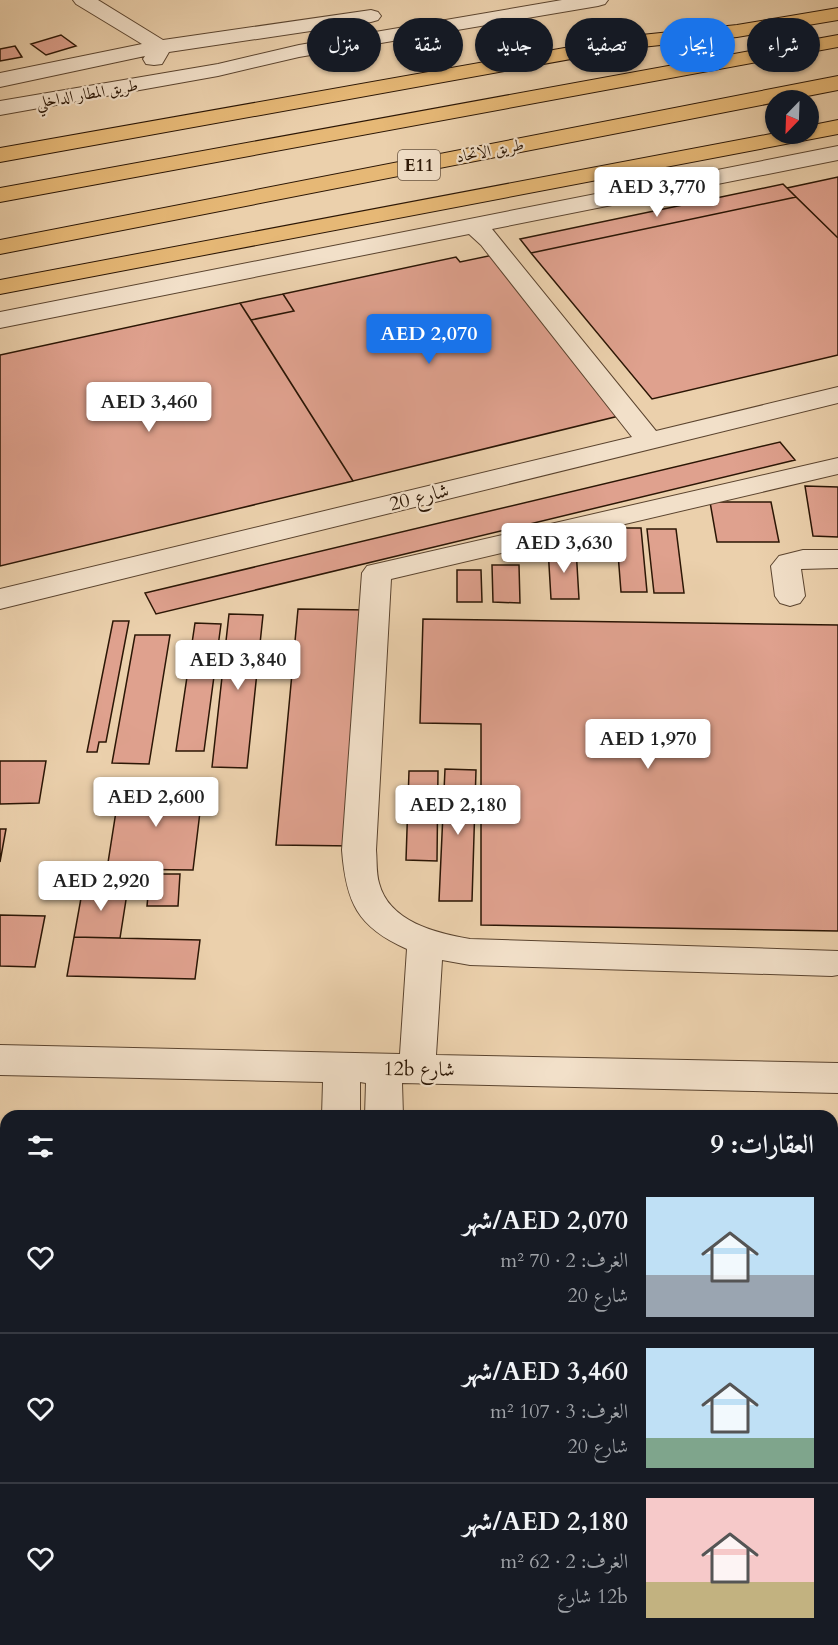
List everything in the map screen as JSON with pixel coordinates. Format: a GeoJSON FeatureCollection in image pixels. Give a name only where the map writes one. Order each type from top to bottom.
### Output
{"type":"FeatureCollection","features":[{"type":"Feature","properties":{"kind":"main road"},"geometry":{"type":"LineString","coordinates":[[648,38],[704,22],[834,0]]}},
{"type":"Feature","properties":{"kind":"main road"},"geometry":{"type":"LineString","coordinates":[[648,40],[737,31],[838,14]]}},
{"type":"Feature","properties":{"kind":"main road","name":"E11"},"geometry":{"type":"LineString","coordinates":[[0,195],[838,41]]}},
{"type":"Feature","properties":{"kind":"main road"},"geometry":{"type":"LineString","coordinates":[[0,155],[565,54]]}},
{"type":"Feature","properties":{"kind":"main road","name":"طريق الاتحاد"},"geometry":{"type":"LineString","coordinates":[[0,247],[838,83]]}},
{"type":"Feature","properties":{"kind":"main road"},"geometry":{"type":"LineString","coordinates":[[819,131],[838,127]]}},
{"type":"Feature","properties":{"kind":"main road"},"geometry":{"type":"LineString","coordinates":[[0,287],[765,141]]}},
{"type":"Feature","properties":{"kind":"street","name":"طريق المطار الداخلي"},"geometry":{"type":"LineString","coordinates":[[0,108],[218,70],[265,58],[598,0]]}},
{"type":"Feature","properties":{"kind":"street"},"geometry":{"type":"LineString","coordinates":[[84,1],[147,37],[155,54]]}},
{"type":"Feature","properties":{"kind":"street"},"geometry":{"type":"LineString","coordinates":[[84,1],[108,46],[117,55]]}},
{"type":"Feature","properties":{"kind":"street","name":"طريق المطار الداخلي"},"geometry":{"type":"LineString","coordinates":[[0,80],[117,55],[155,54],[388,14]]}},
{"type":"Feature","properties":{"kind":"street"},"geometry":{"type":"LineString","coordinates":[[0,95],[101,83],[129,73],[155,54],[265,58]]}},
{"type":"Feature","properties":{"kind":"street"},"geometry":{"type":"LineString","coordinates":[[0,320],[838,153]]}},
{"type":"Feature","properties":{"kind":"street"},"geometry":{"type":"LineString","coordinates":[[473,225],[490,240],[650,441]]}},
{"type":"Feature","properties":{"kind":"street","name":"شارع 20"},"geometry":{"type":"LineString","coordinates":[[0,599],[838,395]]}},
{"type":"Feature","properties":{"kind":"street"},"geometry":{"type":"LineString","coordinates":[[832,963],[470,952],[424,944],[384,919],[370,903],[362,885],[359,850],[377,573],[838,466]]}},
{"type":"Feature","properties":{"kind":"street"},"geometry":{"type":"LineString","coordinates":[[790,596],[786,571],[789,562],[803,559],[838,559]]}},
{"type":"Feature","properties":{"kind":"street"},"geometry":{"type":"LineString","coordinates":[[386,1110],[400,1068],[424,944]]}},
{"type":"Feature","properties":{"kind":"street","name":"12b شارع"},"geometry":{"type":"LineString","coordinates":[[0,1060],[838,1078]]}},
{"type":"Feature","properties":{"kind":"street"},"geometry":{"type":"LineString","coordinates":[[341,1110],[342,1067]]}},
{"type":"Feature","properties":{"kind":"building"},"geometry":{"type":"Polygon","coordinates":[[[61,35],[76,46],[46,55],[31,44],[61,35]]]}},
{"type":"Feature","properties":{"kind":"building"},"geometry":{"type":"Polygon","coordinates":[[[15,46],[22,57],[0,61],[0,49],[15,46]]]}},
{"type":"Feature","properties":{"kind":"building"},"geometry":{"type":"Polygon","coordinates":[[[838,177],[838,238],[787,188],[838,177]]]}},
{"type":"Feature","properties":{"kind":"building"},"geometry":{"type":"Polygon","coordinates":[[[783,184],[796,197],[531,253],[520,239],[783,184]]]}},
{"type":"Feature","properties":{"kind":"building"},"geometry":{"type":"Polygon","coordinates":[[[796,197],[838,238],[838,355],[652,399],[531,253],[796,197]]]}},
{"type":"Feature","properties":{"kind":"building"},"geometry":{"type":"Polygon","coordinates":[[[493,255],[623,415],[353,481],[251,320],[294,311],[283,294],[456,257],[460,262],[493,255]]]}},
{"type":"Feature","properties":{"kind":"building"},"geometry":{"type":"Polygon","coordinates":[[[283,294],[294,311],[251,320],[240,303],[283,294]]]}},
{"type":"Feature","properties":{"kind":"building"},"geometry":{"type":"Polygon","coordinates":[[[240,303],[353,481],[0,566],[0,355],[240,303]]]}},
{"type":"Feature","properties":{"kind":"building"},"geometry":{"type":"Polygon","coordinates":[[[780,442],[795,460],[156,614],[145,593],[780,442]]]}},
{"type":"Feature","properties":{"kind":"building"},"geometry":{"type":"Polygon","coordinates":[[[805,486],[838,487],[838,537],[813,536],[805,486]]]}},
{"type":"Feature","properties":{"kind":"building"},"geometry":{"type":"Polygon","coordinates":[[[710,502],[771,502],[779,542],[717,542],[710,502]]]}},
{"type":"Feature","properties":{"kind":"building"},"geometry":{"type":"Polygon","coordinates":[[[616,528],[641,528],[647,592],[621,592],[616,528]]]}},
{"type":"Feature","properties":{"kind":"building"},"geometry":{"type":"Polygon","coordinates":[[[647,529],[676,529],[684,593],[654,593],[647,529]]]}},
{"type":"Feature","properties":{"kind":"building"},"geometry":{"type":"Polygon","coordinates":[[[548,548],[576,548],[579,599],[551,599],[548,548]]]}},
{"type":"Feature","properties":{"kind":"building"},"geometry":{"type":"Polygon","coordinates":[[[492,565],[519,565],[520,603],[493,602],[492,565]]]}},
{"type":"Feature","properties":{"kind":"building"},"geometry":{"type":"Polygon","coordinates":[[[457,570],[481,570],[482,602],[457,602],[457,570]]]}},
{"type":"Feature","properties":{"kind":"building"},"geometry":{"type":"Polygon","coordinates":[[[298,609],[368,610],[354,846],[276,845],[298,609]]]}},
{"type":"Feature","properties":{"kind":"building"},"geometry":{"type":"Polygon","coordinates":[[[229,614],[263,615],[247,768],[212,767],[229,614]]]}},
{"type":"Feature","properties":{"kind":"building"},"geometry":{"type":"Polygon","coordinates":[[[423,619],[838,625],[838,931],[481,925],[481,724],[420,723],[423,619]]]}},
{"type":"Feature","properties":{"kind":"building"},"geometry":{"type":"Polygon","coordinates":[[[113,621],[129,621],[106,742],[99,742],[97,752],[87,752],[113,621]]]}},
{"type":"Feature","properties":{"kind":"building"},"geometry":{"type":"Polygon","coordinates":[[[195,623],[221,624],[204,751],[176,751],[195,623]]]}},
{"type":"Feature","properties":{"kind":"building"},"geometry":{"type":"Polygon","coordinates":[[[135,635],[170,635],[149,764],[112,763],[135,635]]]}},
{"type":"Feature","properties":{"kind":"building"},"geometry":{"type":"Polygon","coordinates":[[[0,761],[46,761],[39,803],[0,804],[0,761]]]}},
{"type":"Feature","properties":{"kind":"building"},"geometry":{"type":"Polygon","coordinates":[[[445,769],[476,770],[472,901],[439,901],[445,769]]]}},
{"type":"Feature","properties":{"kind":"building"},"geometry":{"type":"Polygon","coordinates":[[[409,771],[438,771],[437,861],[406,860],[409,771]]]}},
{"type":"Feature","properties":{"kind":"building"},"geometry":{"type":"Polygon","coordinates":[[[120,786],[203,787],[193,870],[107,869],[120,786]]]}},
{"type":"Feature","properties":{"kind":"building"},"geometry":{"type":"Polygon","coordinates":[[[0,829],[6,829],[0,862],[0,829]]]}},
{"type":"Feature","properties":{"kind":"building"},"geometry":{"type":"Polygon","coordinates":[[[150,874],[180,874],[178,906],[147,906],[150,874]]]}},
{"type":"Feature","properties":{"kind":"building"},"geometry":{"type":"Polygon","coordinates":[[[83,887],[128,887],[120,938],[74,937],[83,887]]]}},
{"type":"Feature","properties":{"kind":"building"},"geometry":{"type":"Polygon","coordinates":[[[0,915],[45,916],[35,967],[0,966],[0,915]]]}},
{"type":"Feature","properties":{"kind":"building"},"geometry":{"type":"Polygon","coordinates":[[[74,937],[200,940],[195,979],[67,976],[74,937]]]}}]}
